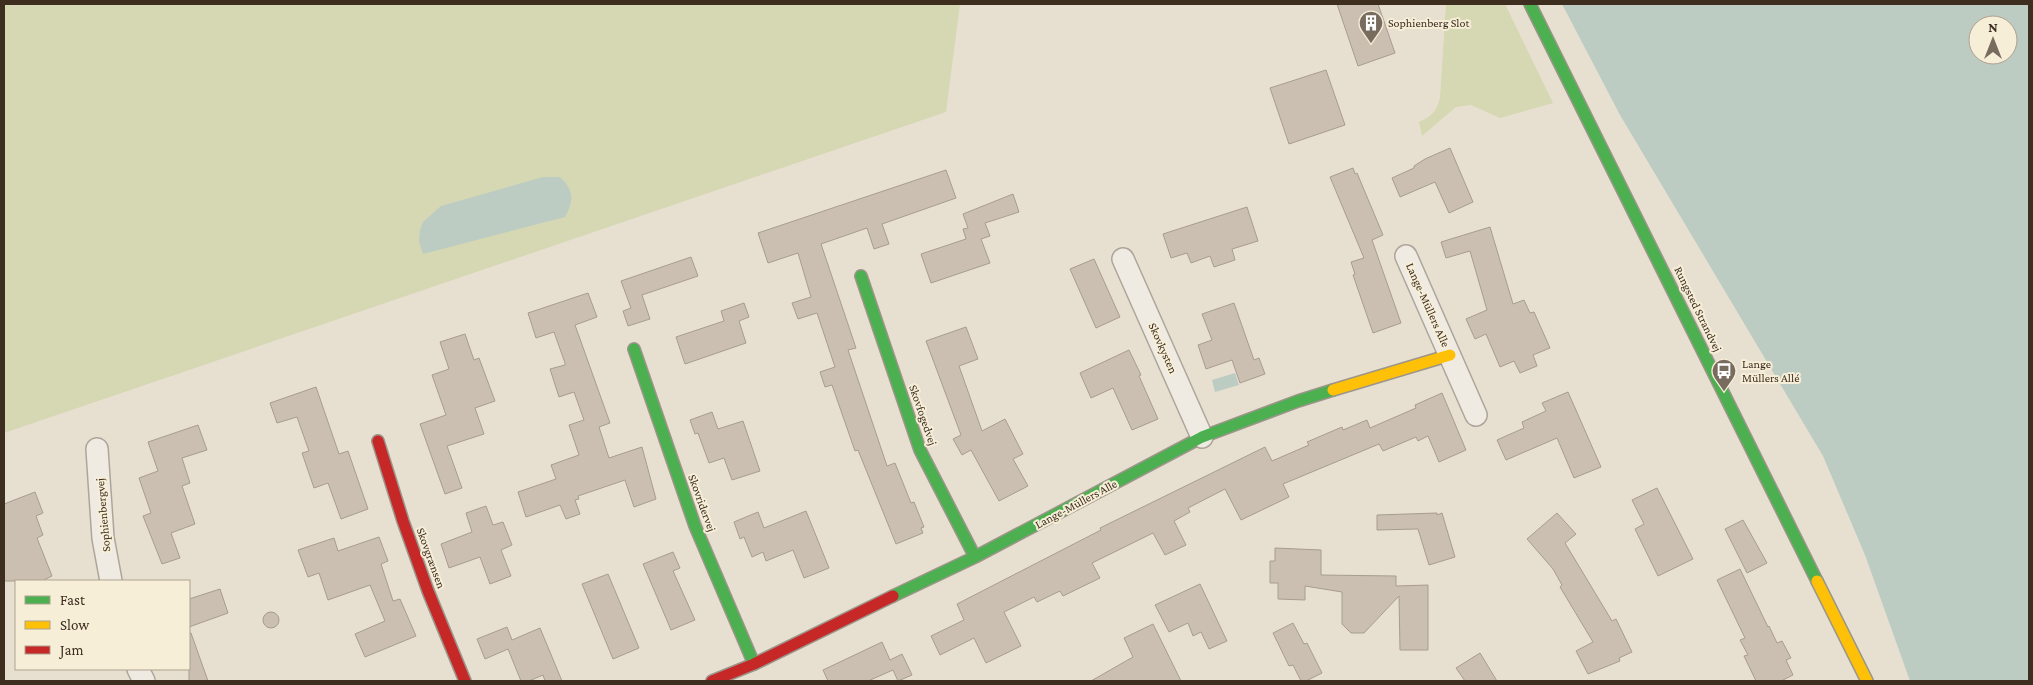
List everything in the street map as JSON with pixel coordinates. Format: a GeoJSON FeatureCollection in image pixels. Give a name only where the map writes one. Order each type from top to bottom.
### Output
{"type":"FeatureCollection","features":[{"type":"Feature","properties":{"kind":"street","name":"Rungsted Strandvej"},"geometry":{"type":"LineString","coordinates":[[1530,4],[1866,681]]}},
{"type":"Feature","properties":{"kind":"street","name":"Lange-Müllers Alle"},"geometry":{"type":"LineString","coordinates":[[1406,256],[1476,415]]}},
{"type":"Feature","properties":{"kind":"street","name":"Skovkysten"},"geometry":{"type":"LineString","coordinates":[[1123,259],[1202,437]]}},
{"type":"Feature","properties":{"kind":"street","name":"Skovfogedvej"},"geometry":{"type":"LineString","coordinates":[[860,276],[920,450],[975,557]]}},
{"type":"Feature","properties":{"kind":"street","name":"Skovridervej"},"geometry":{"type":"LineString","coordinates":[[634,349],[695,526],[754,664]]}},
{"type":"Feature","properties":{"kind":"street","name":"Lange-Müllers Alle"},"geometry":{"type":"LineString","coordinates":[[712,681],[754,664],[975,557],[1202,437],[1298,401],[1450,355]]}},
{"type":"Feature","properties":{"kind":"street","name":"Skovgrænsen"},"geometry":{"type":"LineString","coordinates":[[378,441],[403,521],[428,591],[465,681]]}},
{"type":"Feature","properties":{"kind":"street","name":"Sophienbergvej"},"geometry":{"type":"LineString","coordinates":[[98,449],[102,538],[111,580]]}},
{"type":"Feature","properties":{"kind":"green space"},"geometry":{"type":"Polygon","coordinates":[[[4,4],[960,4],[946,112],[4,433],[4,4]]]}},
{"type":"Feature","properties":{"kind":"green space"},"geometry":{"type":"Polygon","coordinates":[[[1446,4],[1505,4],[1553,103],[1500,118],[1471,105],[1456,107],[1422,136],[1419,122],[1433,113],[1440,98],[1446,4]]]}},
{"type":"Feature","properties":{"kind":"shaded area"},"geometry":{"type":"Polygon","coordinates":[[[1562,4],[2029,4],[2029,681],[1910,681],[1865,555],[1823,456],[1620,115],[1562,4]]]}},
{"type":"Feature","properties":{"kind":"shaded area"},"geometry":{"type":"Polygon","coordinates":[[[543,177],[560,177],[568,186],[571,201],[565,217],[423,254],[419,241],[423,222],[441,206],[543,177]]]}},
{"type":"Feature","properties":{"kind":"shaded area"},"geometry":{"type":"Polygon","coordinates":[[[1235,373],[1239,385],[1215,392],[1212,380],[1235,373]]]}},
{"type":"Feature","properties":{"kind":"building","name":"Sophienberg Slot"},"geometry":{"type":"Polygon","coordinates":[[[1337,4],[1378,4],[1395,53],[1358,66],[1337,4]]]}},
{"type":"Feature","properties":{"kind":"building"},"geometry":{"type":"Polygon","coordinates":[[[1326,70],[1345,125],[1289,144],[1270,88],[1326,70]]]}},
{"type":"Feature","properties":{"kind":"building"},"geometry":{"type":"Polygon","coordinates":[[[1450,148],[1473,202],[1449,213],[1435,182],[1400,197],[1392,178],[1414,168],[1414,166],[1425,159],[1450,148]]]}},
{"type":"Feature","properties":{"kind":"building"},"geometry":{"type":"Polygon","coordinates":[[[1353,168],[1355,174],[1357,173],[1383,235],[1372,240],[1401,323],[1373,333],[1353,275],[1355,274],[1351,262],[1364,258],[1330,177],[1353,168]]]}},
{"type":"Feature","properties":{"kind":"building"},"geometry":{"type":"Polygon","coordinates":[[[946,170],[956,198],[882,224],[889,244],[874,249],[867,228],[821,244],[856,348],[848,350],[887,466],[895,463],[911,503],[914,502],[924,527],[921,528],[923,533],[896,544],[858,450],[855,451],[832,385],[825,387],[820,372],[835,367],[817,313],[798,319],[792,303],[811,297],[798,253],[768,263],[758,233],[946,170]]]}},
{"type":"Feature","properties":{"kind":"building"},"geometry":{"type":"Polygon","coordinates":[[[1013,194],[1019,212],[985,223],[990,236],[981,239],[990,263],[931,283],[921,254],[966,239],[963,229],[968,228],[963,214],[1013,194]]]}},
{"type":"Feature","properties":{"kind":"building"},"geometry":{"type":"Polygon","coordinates":[[[1247,207],[1258,241],[1232,249],[1235,260],[1214,267],[1210,256],[1191,263],[1187,253],[1171,258],[1163,234],[1247,207]]]}},
{"type":"Feature","properties":{"kind":"building"},"geometry":{"type":"Polygon","coordinates":[[[1490,227],[1513,304],[1524,300],[1530,313],[1534,312],[1550,348],[1533,355],[1537,366],[1520,373],[1514,361],[1500,367],[1486,334],[1475,339],[1466,319],[1487,310],[1470,251],[1446,258],[1441,242],[1490,227]]]}},
{"type":"Feature","properties":{"kind":"building"},"geometry":{"type":"Polygon","coordinates":[[[691,257],[698,276],[642,295],[650,319],[628,326],[623,311],[631,308],[621,281],[691,257]]]}},
{"type":"Feature","properties":{"kind":"building"},"geometry":{"type":"Polygon","coordinates":[[[1094,259],[1120,317],[1096,328],[1070,269],[1094,259]]]}},
{"type":"Feature","properties":{"kind":"building"},"geometry":{"type":"Polygon","coordinates":[[[588,293],[597,317],[575,325],[610,423],[599,427],[609,458],[642,447],[656,499],[634,507],[625,480],[578,496],[579,499],[575,500],[580,514],[566,519],[560,505],[526,517],[518,492],[556,479],[551,465],[579,455],[569,425],[584,420],[574,392],[559,397],[550,369],[565,365],[565,363],[554,332],[536,338],[528,313],[588,293]]]}},
{"type":"Feature","properties":{"kind":"building"},"geometry":{"type":"Polygon","coordinates":[[[744,303],[749,317],[739,321],[746,343],[685,364],[676,337],[724,321],[721,311],[744,303]]]}},
{"type":"Feature","properties":{"kind":"building"},"geometry":{"type":"Polygon","coordinates":[[[1234,303],[1254,360],[1259,358],[1265,374],[1240,383],[1232,360],[1206,369],[1198,345],[1212,340],[1202,314],[1234,303]]]}},
{"type":"Feature","properties":{"kind":"building"},"geometry":{"type":"Polygon","coordinates":[[[966,327],[978,359],[959,366],[982,431],[1005,419],[1023,454],[1013,459],[1028,486],[999,501],[971,450],[962,455],[953,439],[961,435],[926,341],[966,327]]]}},
{"type":"Feature","properties":{"kind":"building"},"geometry":{"type":"Polygon","coordinates":[[[465,334],[474,360],[479,358],[495,401],[475,408],[484,434],[447,446],[462,488],[445,494],[420,424],[446,415],[432,375],[449,369],[440,342],[465,334]]]}},
{"type":"Feature","properties":{"kind":"building"},"geometry":{"type":"Polygon","coordinates":[[[1129,350],[1158,419],[1132,430],[1113,388],[1091,398],[1080,373],[1129,350]]]}},
{"type":"Feature","properties":{"kind":"building"},"geometry":{"type":"Polygon","coordinates":[[[316,387],[339,454],[348,451],[368,509],[341,519],[328,483],[314,488],[302,453],[309,451],[297,417],[277,423],[270,403],[316,387]]]}},
{"type":"Feature","properties":{"kind":"building"},"geometry":{"type":"Polygon","coordinates":[[[1568,392],[1601,467],[1574,478],[1557,438],[1506,460],[1497,440],[1524,428],[1522,422],[1546,411],[1542,403],[1568,392]]]}},
{"type":"Feature","properties":{"kind":"building"},"geometry":{"type":"Polygon","coordinates":[[[1442,393],[1466,450],[1439,462],[1428,436],[1418,441],[1416,437],[1383,451],[1379,444],[1283,484],[1289,497],[1241,520],[1225,489],[1188,508],[1190,512],[1174,521],[1186,545],[1165,555],[1153,533],[1092,563],[1100,578],[1063,596],[1060,591],[1037,602],[1034,597],[1004,612],[1021,646],[986,663],[974,638],[940,655],[931,636],[964,620],[957,604],[1101,530],[1100,528],[1265,447],[1272,461],[1309,445],[1307,442],[1342,427],[1343,430],[1367,420],[1370,428],[1416,408],[1415,405],[1442,393]]]}},
{"type":"Feature","properties":{"kind":"building"},"geometry":{"type":"Polygon","coordinates":[[[712,412],[718,429],[743,421],[760,471],[732,480],[724,458],[709,463],[698,433],[695,434],[690,420],[712,412]]]}},
{"type":"Feature","properties":{"kind":"building"},"geometry":{"type":"Polygon","coordinates":[[[198,425],[207,450],[182,458],[190,483],[182,486],[195,524],[171,533],[180,558],[162,564],[143,516],[151,513],[139,478],[158,471],[148,442],[198,425]]]}},
{"type":"Feature","properties":{"kind":"building"},"geometry":{"type":"Polygon","coordinates":[[[1657,488],[1693,559],[1658,576],[1635,529],[1644,524],[1632,500],[1657,488]]]}},
{"type":"Feature","properties":{"kind":"building"},"geometry":{"type":"Polygon","coordinates":[[[35,492],[43,513],[36,516],[43,535],[37,538],[52,576],[44,580],[4,581],[4,504],[35,492]]]}},
{"type":"Feature","properties":{"kind":"building"},"geometry":{"type":"Polygon","coordinates":[[[486,506],[493,525],[503,522],[512,545],[501,550],[511,576],[490,584],[480,557],[449,568],[441,544],[472,532],[466,513],[486,506]]]}},
{"type":"Feature","properties":{"kind":"building"},"geometry":{"type":"Polygon","coordinates":[[[806,511],[829,568],[804,578],[793,550],[766,561],[763,552],[752,557],[744,537],[740,539],[734,522],[758,512],[764,528],[806,511]]]}},
{"type":"Feature","properties":{"kind":"building"},"geometry":{"type":"Polygon","coordinates":[[[1437,513],[1437,515],[1442,513],[1455,557],[1429,565],[1418,529],[1377,530],[1377,515],[1437,513]]]}},
{"type":"Feature","properties":{"kind":"building"},"geometry":{"type":"Polygon","coordinates":[[[1557,513],[1576,534],[1565,543],[1612,621],[1616,619],[1632,652],[1619,658],[1620,661],[1588,674],[1576,651],[1593,642],[1560,587],[1562,585],[1553,569],[1527,539],[1557,513]]]}},
{"type":"Feature","properties":{"kind":"building"},"geometry":{"type":"Polygon","coordinates":[[[1743,520],[1767,563],[1747,573],[1725,529],[1743,520]]]}},
{"type":"Feature","properties":{"kind":"building"},"geometry":{"type":"Polygon","coordinates":[[[379,537],[388,561],[381,564],[393,601],[400,599],[416,636],[365,657],[355,634],[385,621],[370,585],[328,600],[319,573],[308,577],[298,550],[334,538],[338,551],[379,537]]]}},
{"type":"Feature","properties":{"kind":"building"},"geometry":{"type":"Polygon","coordinates":[[[1275,548],[1321,550],[1321,575],[1396,576],[1396,586],[1428,585],[1428,650],[1400,650],[1399,596],[1364,633],[1351,633],[1342,624],[1342,592],[1305,586],[1305,600],[1278,599],[1278,583],[1270,583],[1270,561],[1275,561],[1275,548]]]}},
{"type":"Feature","properties":{"kind":"building"},"geometry":{"type":"Polygon","coordinates":[[[673,552],[680,568],[673,571],[695,620],[671,630],[643,564],[673,552]]]}},
{"type":"Feature","properties":{"kind":"building"},"geometry":{"type":"Polygon","coordinates":[[[1740,569],[1777,643],[1782,641],[1791,658],[1786,660],[1793,675],[1781,681],[1756,681],[1744,656],[1748,655],[1740,640],[1745,638],[1717,580],[1740,569]]]}},
{"type":"Feature","properties":{"kind":"building"},"geometry":{"type":"Polygon","coordinates":[[[608,574],[639,648],[613,659],[582,584],[608,574]]]}},
{"type":"Feature","properties":{"kind":"building"},"geometry":{"type":"Polygon","coordinates":[[[1200,584],[1227,641],[1209,649],[1201,632],[1193,636],[1188,623],[1169,632],[1155,605],[1200,584]]]}},
{"type":"Feature","properties":{"kind":"building"},"geometry":{"type":"Polygon","coordinates":[[[220,589],[228,613],[190,627],[190,599],[220,589]]]}},
{"type":"Feature","properties":{"kind":"building"},"geometry":{"type":"Polygon","coordinates":[[[271,612],[277,614],[279,620],[277,626],[271,628],[265,626],[263,620],[265,614],[271,612]]]}},
{"type":"Feature","properties":{"kind":"building"},"geometry":{"type":"Polygon","coordinates":[[[1293,623],[1304,644],[1307,643],[1322,673],[1306,681],[1301,681],[1293,665],[1289,666],[1273,633],[1293,623]]]}},
{"type":"Feature","properties":{"kind":"building"},"geometry":{"type":"Polygon","coordinates":[[[1153,624],[1181,681],[1091,681],[1133,657],[1124,638],[1153,624]]]}},
{"type":"Feature","properties":{"kind":"building"},"geometry":{"type":"Polygon","coordinates":[[[507,627],[512,640],[540,628],[562,681],[545,681],[543,675],[529,681],[521,681],[508,649],[485,659],[477,639],[507,627]]]}},
{"type":"Feature","properties":{"kind":"building"},"geometry":{"type":"Polygon","coordinates":[[[190,633],[191,633],[208,681],[189,681],[190,633]]]}},
{"type":"Feature","properties":{"kind":"building"},"geometry":{"type":"Polygon","coordinates":[[[882,642],[890,660],[902,654],[912,675],[898,681],[893,670],[868,681],[828,681],[823,670],[882,642]]]}},
{"type":"Feature","properties":{"kind":"building"},"geometry":{"type":"Polygon","coordinates":[[[1480,653],[1497,681],[1465,681],[1456,668],[1480,653]]]}},
{"type":"Feature","properties":{"kind":"traffic: fast"},"geometry":{"type":"LineString","coordinates":[[1530,4],[1817,581]]}},
{"type":"Feature","properties":{"kind":"traffic: fast"},"geometry":{"type":"LineString","coordinates":[[861,276],[920,450],[975,557]]}},
{"type":"Feature","properties":{"kind":"traffic: fast"},"geometry":{"type":"LineString","coordinates":[[634,349],[695,526],[754,664]]}},
{"type":"Feature","properties":{"kind":"traffic: fast"},"geometry":{"type":"LineString","coordinates":[[893,596],[975,557],[1202,437],[1333,390]]}},
{"type":"Feature","properties":{"kind":"traffic: slow"},"geometry":{"type":"LineString","coordinates":[[1333,390],[1450,355]]}},
{"type":"Feature","properties":{"kind":"traffic: slow"},"geometry":{"type":"LineString","coordinates":[[1817,581],[1867,681]]}},
{"type":"Feature","properties":{"kind":"traffic: jam"},"geometry":{"type":"LineString","coordinates":[[378,441],[403,521],[428,591],[465,681]]}},
{"type":"Feature","properties":{"kind":"traffic: jam"},"geometry":{"type":"LineString","coordinates":[[712,681],[754,664],[893,596]]}},
{"type":"Feature","properties":{"kind":"place","name":"Sophienberg Slot"},"geometry":{"type":"Point","coordinates":[1371,44]}},
{"type":"Feature","properties":{"kind":"place","name":"Lange Müllers Allé"},"geometry":{"type":"Point","coordinates":[1724,392]}}]}
